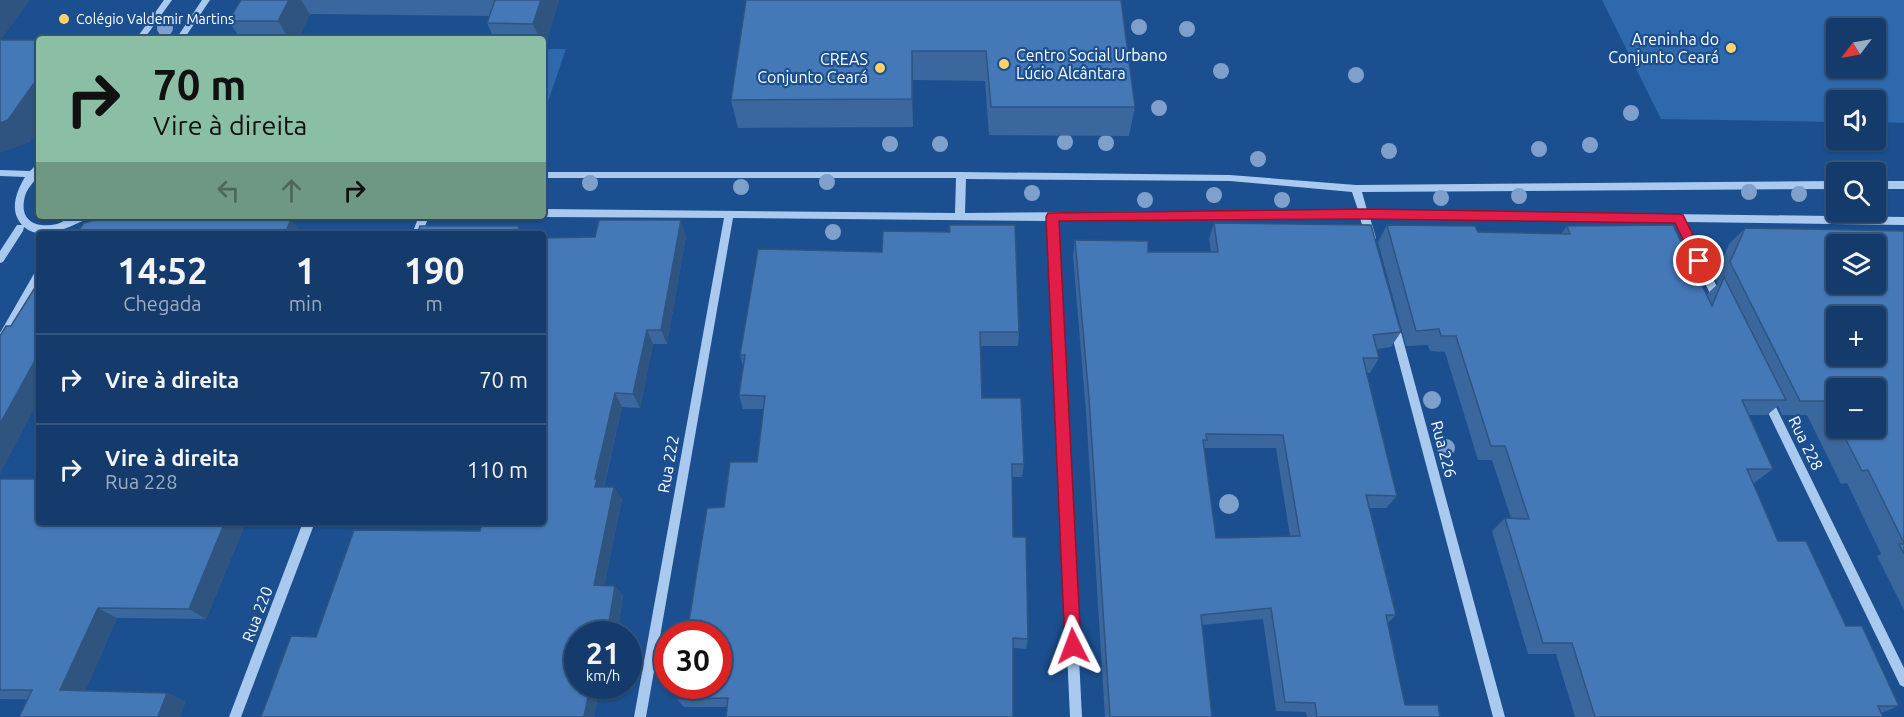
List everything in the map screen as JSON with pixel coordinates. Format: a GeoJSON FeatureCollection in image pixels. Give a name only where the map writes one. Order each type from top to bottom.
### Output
{"type":"FeatureCollection","features":[{"type":"Feature","properties":{"kind":"street"},"geometry":{"type":"LineString","coordinates":[[142,36],[168,0]]}},
{"type":"Feature","properties":{"kind":"street"},"geometry":{"type":"LineString","coordinates":[[182,36],[206,0]]}},
{"type":"Feature","properties":{"kind":"street"},"geometry":{"type":"LineString","coordinates":[[14,186],[36,169]]}},
{"type":"Feature","properties":{"kind":"street"},"geometry":{"type":"LineString","coordinates":[[0,173],[28,174]]}},
{"type":"Feature","properties":{"kind":"street"},"geometry":{"type":"LineString","coordinates":[[546,175],[961,175],[1230,178],[1356,189],[1826,185]]}},
{"type":"Feature","properties":{"kind":"street"},"geometry":{"type":"LineString","coordinates":[[960,214],[961,175]]}},
{"type":"Feature","properties":{"kind":"street"},"geometry":{"type":"LineString","coordinates":[[1886,185],[1904,185]]}},
{"type":"Feature","properties":{"kind":"street"},"geometry":{"type":"LineString","coordinates":[[1356,189],[1373,248]]}},
{"type":"Feature","properties":{"kind":"street"},"geometry":{"type":"LineString","coordinates":[[546,213],[729,216],[960,214],[1052,217],[1364,214],[1904,221]]}},
{"type":"Feature","properties":{"kind":"street","name":"Rua 222"},"geometry":{"type":"LineString","coordinates":[[640,717],[729,216]]}},
{"type":"Feature","properties":{"kind":"street"},"geometry":{"type":"LineString","coordinates":[[1052,217],[1076,717]]}},
{"type":"Feature","properties":{"kind":"street"},"geometry":{"type":"LineString","coordinates":[[9,221],[20,228],[44,230],[78,219]]}},
{"type":"Feature","properties":{"kind":"street"},"geometry":{"type":"LineString","coordinates":[[1679,219],[1721,305]]}},
{"type":"Feature","properties":{"kind":"street"},"geometry":{"type":"LineString","coordinates":[[65,231],[70,223]]}},
{"type":"Feature","properties":{"kind":"street"},"geometry":{"type":"LineString","coordinates":[[0,259],[20,228]]}},
{"type":"Feature","properties":{"kind":"street"},"geometry":{"type":"LineString","coordinates":[[0,342],[36,280]]}},
{"type":"Feature","properties":{"kind":"street","name":"Rua 226"},"geometry":{"type":"LineString","coordinates":[[1392,317],[1499,717]]}},
{"type":"Feature","properties":{"kind":"street","name":"Rua 228"},"geometry":{"type":"LineString","coordinates":[[1763,391],[1904,681]]}},
{"type":"Feature","properties":{"kind":"street","name":"Rua 220"},"geometry":{"type":"LineString","coordinates":[[236,717],[308,525]]}},
{"type":"Feature","properties":{"kind":"shaded area","name":"Areninha do Conjunto Ceará"},"geometry":{"type":"Polygon","coordinates":[[[1602,0],[1904,0],[1904,123],[1886,122],[1886,90],[1826,90],[1826,122],[1661,119],[1602,0]]]}},
{"type":"Feature","properties":{"kind":"shaded area"},"geometry":{"type":"Polygon","coordinates":[[[546,49],[566,49],[546,107],[546,49]]]}},
{"type":"Feature","properties":{"kind":"building"},"geometry":{"type":"Polygon","coordinates":[[[241,0],[289,0],[278,21],[228,21],[241,0]]]}},
{"type":"Feature","properties":{"kind":"building"},"geometry":{"type":"Polygon","coordinates":[[[495,0],[541,0],[533,24],[487,23],[495,0]]]}},
{"type":"Feature","properties":{"kind":"building","name":"CREAS Conjunto Ceará"},"geometry":{"type":"Polygon","coordinates":[[[746,0],[1121,0],[1135,107],[991,107],[986,51],[912,51],[912,99],[731,100],[746,0]]]}},
{"type":"Feature","properties":{"kind":"building"},"geometry":{"type":"Polygon","coordinates":[[[0,40],[36,40],[36,80],[8,120],[0,123],[0,40]]]}},
{"type":"Feature","properties":{"kind":"building"},"geometry":{"type":"Polygon","coordinates":[[[98,219],[291,219],[286,231],[78,231],[84,223],[98,219]]]}},
{"type":"Feature","properties":{"kind":"building"},"geometry":{"type":"Polygon","coordinates":[[[599,220],[681,220],[661,330],[647,330],[633,394],[615,393],[595,479],[597,479],[595,487],[614,487],[594,585],[615,586],[609,621],[564,621],[564,699],[587,699],[584,717],[261,717],[291,636],[316,637],[354,530],[480,531],[481,525],[546,525],[546,238],[595,237],[599,220]]]}},
{"type":"Feature","properties":{"kind":"building"},"geometry":{"type":"Polygon","coordinates":[[[1214,223],[1371,225],[1401,332],[1373,335],[1379,358],[1363,358],[1397,496],[1366,495],[1396,615],[1386,615],[1405,705],[1438,705],[1440,717],[1317,717],[1315,703],[1285,702],[1271,608],[1201,615],[1212,717],[1110,717],[1089,398],[1075,240],[1148,241],[1148,252],[1218,252],[1214,223]],[[1206,434],[1207,440],[1203,440],[1216,538],[1300,536],[1283,435],[1206,434]]]}},
{"type":"Feature","properties":{"kind":"building"},"geometry":{"type":"Polygon","coordinates":[[[949,225],[1015,225],[1019,332],[980,332],[982,398],[1021,398],[1024,464],[1012,464],[1013,537],[1026,537],[1028,639],[1013,638],[1013,717],[726,717],[728,699],[732,699],[732,621],[689,621],[707,508],[724,507],[730,462],[757,462],[765,396],[739,395],[745,355],[740,355],[758,249],[882,252],[883,231],[950,232],[949,225]]]}},
{"type":"Feature","properties":{"kind":"building"},"geometry":{"type":"Polygon","coordinates":[[[1387,225],[1475,226],[1478,232],[1570,234],[1567,226],[1673,225],[1712,306],[1724,277],[1786,400],[1742,400],[1773,469],[1747,469],[1778,541],[1806,541],[1846,626],[1862,626],[1899,706],[1878,706],[1883,717],[1595,717],[1572,643],[1543,643],[1505,518],[1529,519],[1505,446],[1491,446],[1456,336],[1441,336],[1439,329],[1416,331],[1387,225]]]}},
{"type":"Feature","properties":{"kind":"building"},"geometry":{"type":"Polygon","coordinates":[[[420,226],[519,226],[518,231],[418,231],[420,226]]]}},
{"type":"Feature","properties":{"kind":"building"},"geometry":{"type":"Polygon","coordinates":[[[1745,228],[1904,231],[1904,543],[1868,470],[1862,471],[1845,438],[1886,438],[1886,378],[1826,378],[1826,401],[1800,401],[1730,262],[1745,228]]]}},
{"type":"Feature","properties":{"kind":"building"},"geometry":{"type":"Polygon","coordinates":[[[36,286],[36,358],[0,424],[0,336],[6,326],[11,326],[36,286]]]}},
{"type":"Feature","properties":{"kind":"building"},"geometry":{"type":"Polygon","coordinates":[[[0,479],[36,479],[36,525],[224,525],[189,609],[98,608],[60,690],[167,693],[158,717],[19,717],[32,690],[0,690],[0,479]]]}},
{"type":"Feature","properties":{"kind":"building"},"geometry":{"type":"Polygon","coordinates":[[[1899,544],[1904,544],[1904,554],[1899,544]]]}},
{"type":"Feature","properties":{"kind":"place","name":"Colégio Valdemir Martins"},"geometry":{"type":"Point","coordinates":[64,19]}},
{"type":"Feature","properties":{"kind":"place","name":"Areninha do Conjunto Ceará"},"geometry":{"type":"Point","coordinates":[1731,48]}},
{"type":"Feature","properties":{"kind":"place","name":"Centro Social Urbano Lúcio Alcântara"},"geometry":{"type":"Point","coordinates":[1004,64]}},
{"type":"Feature","properties":{"kind":"place","name":"CREAS Conjunto Ceará"},"geometry":{"type":"Point","coordinates":[880,68]}},
{"type":"Feature","properties":{"kind":"route"},"geometry":{"type":"LineString","coordinates":[[1073,646],[1052,217],[1364,214],[1679,219],[1699,261]]}}]}
